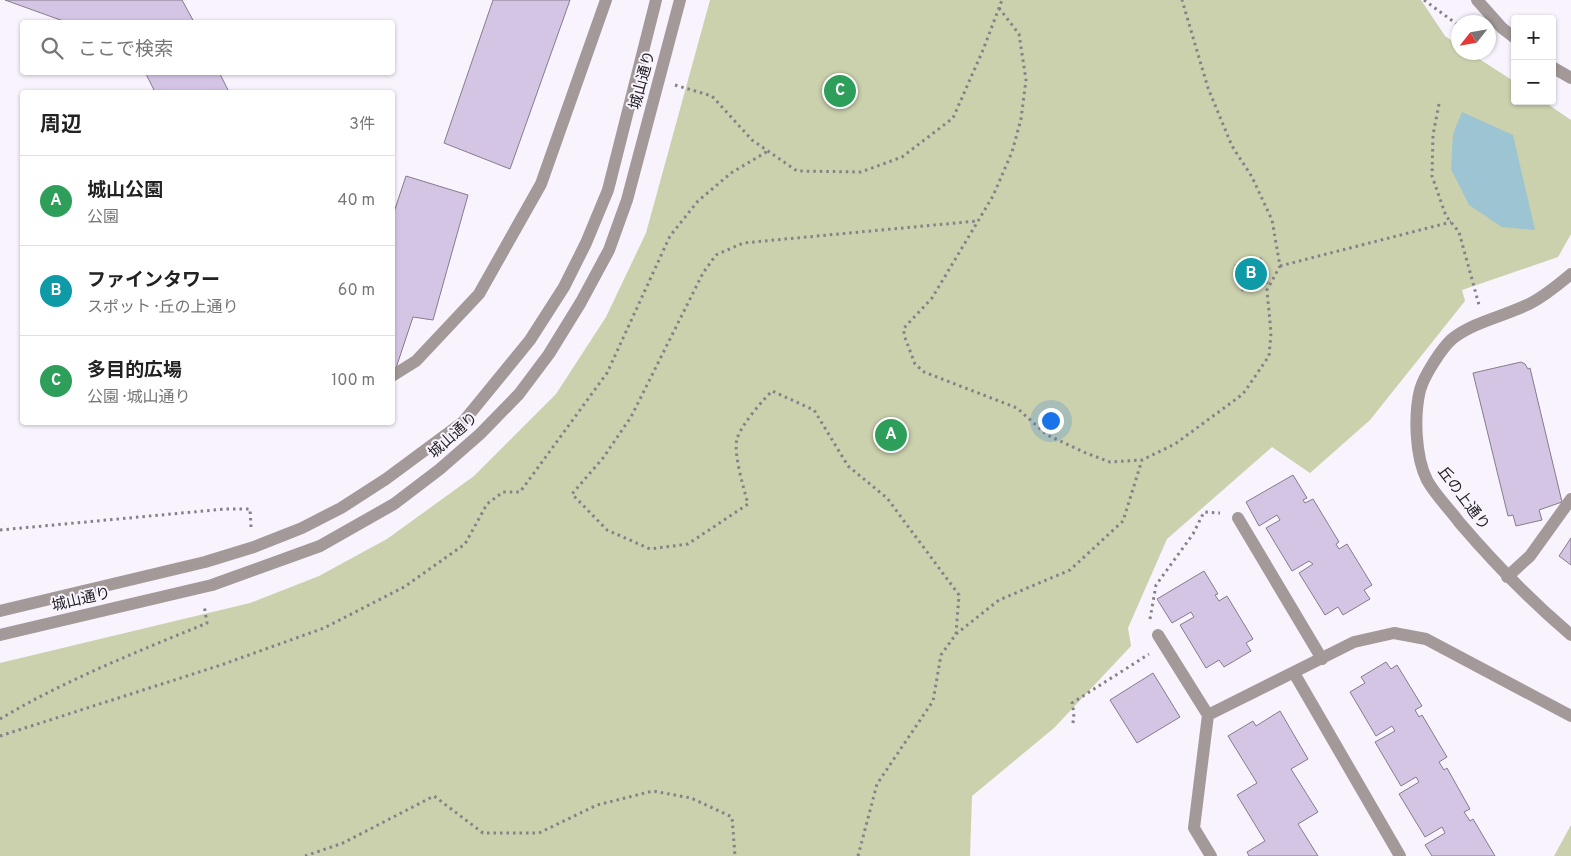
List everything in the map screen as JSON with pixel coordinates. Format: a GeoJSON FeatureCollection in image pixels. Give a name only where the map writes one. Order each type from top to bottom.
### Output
{"type":"FeatureCollection","features":[{"type":"Feature","properties":{"kind":"street"},"geometry":{"type":"LineString","coordinates":[[395,374],[416,361],[479,294],[541,184],[606,0]]}},
{"type":"Feature","properties":{"kind":"street","name":"城山通り"},"geometry":{"type":"LineString","coordinates":[[0,611],[205,562],[254,547],[302,528],[342,508],[386,479],[462,422],[530,340],[564,287],[586,243],[608,190],[656,0]]}},
{"type":"Feature","properties":{"kind":"street","name":"城山通り"},"geometry":{"type":"LineString","coordinates":[[0,635],[212,585],[320,546],[394,504],[440,469],[480,434],[519,394],[548,354],[581,302],[609,250],[627,200],[680,0]]}},
{"type":"Feature","properties":{"kind":"street"},"geometry":{"type":"LineString","coordinates":[[1476,0],[1511,35]]}},
{"type":"Feature","properties":{"kind":"street"},"geometry":{"type":"LineString","coordinates":[[1556,70],[1571,78]]}},
{"type":"Feature","properties":{"kind":"street","name":"丘の上通り"},"geometry":{"type":"LineString","coordinates":[[1571,274],[1554,289],[1530,303],[1468,329],[1451,340],[1438,357],[1420,389],[1416,430],[1419,454],[1426,479],[1507,577],[1571,635]]}},
{"type":"Feature","properties":{"kind":"street"},"geometry":{"type":"LineString","coordinates":[[1507,577],[1530,556],[1571,499]]}},
{"type":"Feature","properties":{"kind":"street"},"geometry":{"type":"LineString","coordinates":[[1238,518],[1322,659]]}},
{"type":"Feature","properties":{"kind":"street"},"geometry":{"type":"LineString","coordinates":[[1208,715],[1354,642],[1394,633],[1426,640],[1571,716]]}},
{"type":"Feature","properties":{"kind":"street"},"geometry":{"type":"LineString","coordinates":[[1161,640],[1208,715],[1194,828],[1211,856]]}},
{"type":"Feature","properties":{"kind":"street"},"geometry":{"type":"LineString","coordinates":[[1294,673],[1400,856]]}},
{"type":"Feature","properties":{"kind":"path"},"geometry":{"type":"LineString","coordinates":[[673,85],[712,96],[752,140],[797,170],[861,172],[902,157],[953,118],[983,50],[1002,0]]}},
{"type":"Feature","properties":{"kind":"path"},"geometry":{"type":"LineString","coordinates":[[999,8],[1019,34],[1026,80],[1021,118],[1012,152],[993,196],[932,298],[904,328],[904,335],[915,364],[924,372],[1017,408],[1047,435],[1110,462],[1142,460],[1176,444],[1243,394],[1269,356],[1271,333],[1267,290],[1280,266],[1272,220],[1252,178],[1232,146],[1208,88],[1182,0]]}},
{"type":"Feature","properties":{"kind":"path"},"geometry":{"type":"LineString","coordinates":[[1424,0],[1451,20]]}},
{"type":"Feature","properties":{"kind":"path"},"geometry":{"type":"LineString","coordinates":[[1439,104],[1433,135],[1432,176],[1446,216],[1459,232],[1483,322]]}},
{"type":"Feature","properties":{"kind":"path"},"geometry":{"type":"LineString","coordinates":[[956,634],[960,595],[887,498],[848,466],[814,410],[772,391],[757,407],[737,439],[738,468],[748,504],[688,544],[650,549],[607,530],[572,494],[603,458],[632,417],[685,307],[703,273],[716,255],[743,243],[977,221]]}},
{"type":"Feature","properties":{"kind":"path"},"geometry":{"type":"LineString","coordinates":[[1280,266],[1451,222]]}},
{"type":"Feature","properties":{"kind":"path"},"geometry":{"type":"LineString","coordinates":[[858,856],[877,784],[933,701],[941,655],[956,634],[998,600],[1070,570],[1123,521],[1142,460]]}},
{"type":"Feature","properties":{"kind":"path"},"geometry":{"type":"LineString","coordinates":[[0,530],[224,509],[250,509],[251,527]]}},
{"type":"Feature","properties":{"kind":"path"},"geometry":{"type":"LineString","coordinates":[[1073,723],[1072,703],[1161,640],[1149,617],[1156,585],[1193,534],[1204,512],[1224,514],[1238,518]]}},
{"type":"Feature","properties":{"kind":"path"},"geometry":{"type":"LineString","coordinates":[[0,719],[21,706],[113,662],[207,623],[203,604]]}},
{"type":"Feature","properties":{"kind":"path"},"geometry":{"type":"LineString","coordinates":[[305,856],[343,843],[434,796],[482,833],[539,833],[597,805],[653,791],[691,798],[732,817],[735,856]]}},
{"type":"Feature","properties":{"kind":"green space"},"geometry":{"type":"Polygon","coordinates":[[[710,0],[1421,0],[1445,36],[1451,40],[1451,60],[1481,60],[1511,79],[1511,105],[1549,105],[1571,120],[1571,234],[1558,257],[1462,290],[1465,301],[1370,420],[1310,473],[1272,447],[1167,539],[1128,628],[1131,646],[1054,728],[972,796],[970,856],[0,856],[0,663],[250,603],[319,576],[387,539],[474,476],[556,394],[606,317],[646,233],[710,0]]]}},
{"type":"Feature","properties":{"kind":"green space"},"geometry":{"type":"Polygon","coordinates":[[[1571,825],[1571,856],[1554,856],[1571,825]]]}},
{"type":"Feature","properties":{"kind":"water"},"geometry":{"type":"Polygon","coordinates":[[[1462,112],[1513,135],[1535,230],[1502,227],[1469,205],[1451,169],[1453,134],[1462,112]]]}},
{"type":"Feature","properties":{"kind":"building"},"geometry":{"type":"Polygon","coordinates":[[[5,0],[182,0],[193,20],[60,20],[5,0]]]}},
{"type":"Feature","properties":{"kind":"building"},"geometry":{"type":"Polygon","coordinates":[[[493,0],[570,0],[510,169],[444,143],[493,0]]]}},
{"type":"Feature","properties":{"kind":"building"},"geometry":{"type":"Polygon","coordinates":[[[146,75],[220,75],[228,90],[154,90],[146,75]]]}},
{"type":"Feature","properties":{"kind":"building"},"geometry":{"type":"Polygon","coordinates":[[[406,176],[468,195],[433,320],[413,317],[396,368],[395,368],[395,209],[406,176]]]}},
{"type":"Feature","properties":{"kind":"building"},"geometry":{"type":"Polygon","coordinates":[[[1261,258],[1268,283],[1242,291],[1235,265],[1261,258]]]}},
{"type":"Feature","properties":{"kind":"building"},"geometry":{"type":"Polygon","coordinates":[[[1521,362],[1528,369],[1530,368],[1562,502],[1539,510],[1542,520],[1516,526],[1513,515],[1508,516],[1473,373],[1521,362]]]}},
{"type":"Feature","properties":{"kind":"building"},"geometry":{"type":"Polygon","coordinates":[[[1293,475],[1307,498],[1303,500],[1305,503],[1313,499],[1339,542],[1336,544],[1339,549],[1347,544],[1372,585],[1364,590],[1370,599],[1343,615],[1338,607],[1325,615],[1299,573],[1313,564],[1309,561],[1292,571],[1266,528],[1280,520],[1277,515],[1259,526],[1246,502],[1293,475]]]}},
{"type":"Feature","properties":{"kind":"building"},"geometry":{"type":"Polygon","coordinates":[[[1571,538],[1571,565],[1559,556],[1571,538]]]}},
{"type":"Feature","properties":{"kind":"building"},"geometry":{"type":"Polygon","coordinates":[[[1204,571],[1218,594],[1215,595],[1219,601],[1227,596],[1253,639],[1246,643],[1251,651],[1224,667],[1219,660],[1206,668],[1180,625],[1194,617],[1191,612],[1172,623],[1157,599],[1204,571]]]}},
{"type":"Feature","properties":{"kind":"building"},"geometry":{"type":"Polygon","coordinates":[[[1386,662],[1391,669],[1397,665],[1422,706],[1415,710],[1419,717],[1422,715],[1447,757],[1439,762],[1444,770],[1447,768],[1470,809],[1464,812],[1470,821],[1473,819],[1495,856],[1432,856],[1425,845],[1445,833],[1442,827],[1425,837],[1399,794],[1419,782],[1416,777],[1401,786],[1375,742],[1395,731],[1392,726],[1376,736],[1350,692],[1365,683],[1361,677],[1386,662]]]}},
{"type":"Feature","properties":{"kind":"building"},"geometry":{"type":"Polygon","coordinates":[[[1153,673],[1180,717],[1137,743],[1110,700],[1153,673]]]}},
{"type":"Feature","properties":{"kind":"building"},"geometry":{"type":"Polygon","coordinates":[[[1280,711],[1308,759],[1291,769],[1318,812],[1298,824],[1318,856],[1249,856],[1247,852],[1265,841],[1237,795],[1257,783],[1228,736],[1253,721],[1256,726],[1280,711]]]}},
{"type":"Feature","properties":{"kind":"place","name":"多目的広場"},"geometry":{"type":"Point","coordinates":[840,91]}},
{"type":"Feature","properties":{"kind":"place","name":"ファインタワー"},"geometry":{"type":"Point","coordinates":[1251,274]}},
{"type":"Feature","properties":{"kind":"place","name":"城山公園"},"geometry":{"type":"Point","coordinates":[891,435]}}]}
